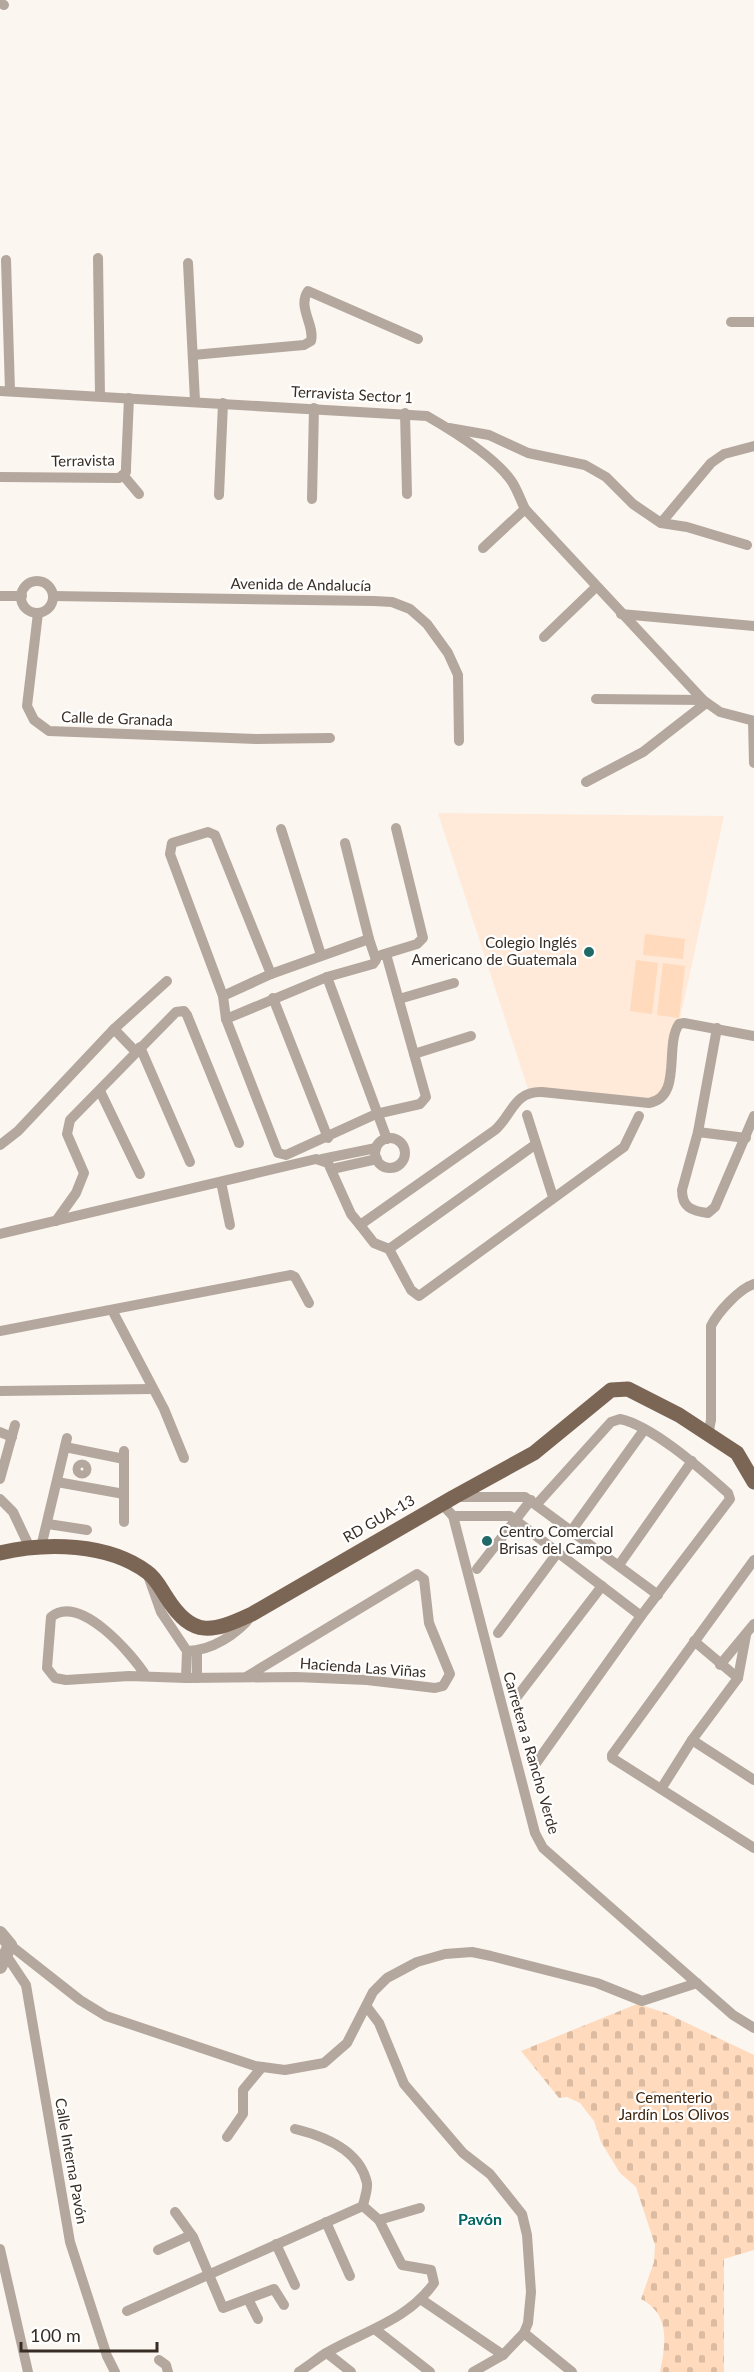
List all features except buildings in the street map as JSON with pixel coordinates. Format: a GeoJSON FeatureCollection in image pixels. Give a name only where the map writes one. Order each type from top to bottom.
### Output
{"type":"FeatureCollection","features":[{"type":"Feature","properties":{"kind":"main road","name":"RD GUA-13"},"geometry":{"type":"LineString","coordinates":[[147,1572],[176,1612],[196,1627],[223,1627],[252,1614],[448,1500],[534,1453],[611,1390],[628,1389],[642,1395],[737,1453],[754,1482]]}},
{"type":"Feature","properties":{"kind":"main road"},"geometry":{"type":"LineString","coordinates":[[0,1553],[36,1548],[74,1547],[100,1552],[147,1572]]}},
{"type":"Feature","properties":{"kind":"street"},"geometry":{"type":"LineString","coordinates":[[98,258],[100,396]]}},
{"type":"Feature","properties":{"kind":"street"},"geometry":{"type":"LineString","coordinates":[[5,391],[6,260]]}},
{"type":"Feature","properties":{"kind":"street"},"geometry":{"type":"LineString","coordinates":[[188,263],[195,401]]}},
{"type":"Feature","properties":{"kind":"street"},"geometry":{"type":"LineString","coordinates":[[193,355],[304,345],[311,341],[313,335],[303,304],[308,291],[418,339]]}},
{"type":"Feature","properties":{"kind":"street"},"geometry":{"type":"LineString","coordinates":[[731,322],[754,322]]}},
{"type":"Feature","properties":{"kind":"street","name":"Terravista Sector 1"},"geometry":{"type":"LineString","coordinates":[[5,391],[427,416],[448,428],[502,470],[512,482],[525,509],[595,588],[704,702],[728,715],[754,721]]}},
{"type":"Feature","properties":{"kind":"street","name":"Terravista"},"geometry":{"type":"LineString","coordinates":[[0,477],[119,478],[126,467],[129,398]]}},
{"type":"Feature","properties":{"kind":"street"},"geometry":{"type":"LineString","coordinates":[[219,495],[223,403]]}},
{"type":"Feature","properties":{"kind":"street"},"geometry":{"type":"LineString","coordinates":[[312,499],[314,408]]}},
{"type":"Feature","properties":{"kind":"street"},"geometry":{"type":"LineString","coordinates":[[405,413],[406,494]]}},
{"type":"Feature","properties":{"kind":"street"},"geometry":{"type":"LineString","coordinates":[[448,428],[489,435],[528,453],[585,465],[606,477],[633,504],[661,523],[687,527],[747,545]]}},
{"type":"Feature","properties":{"kind":"street"},"geometry":{"type":"LineString","coordinates":[[661,523],[711,463],[724,454],[754,446]]}},
{"type":"Feature","properties":{"kind":"street"},"geometry":{"type":"LineString","coordinates":[[123,475],[139,494]]}},
{"type":"Feature","properties":{"kind":"street"},"geometry":{"type":"LineString","coordinates":[[483,548],[525,509]]}},
{"type":"Feature","properties":{"kind":"street"},"geometry":{"type":"LineString","coordinates":[[35,582],[48,586],[53,596],[48,609],[38,613],[24,606],[22,596],[25,587],[35,582]]}},
{"type":"Feature","properties":{"kind":"street"},"geometry":{"type":"LineString","coordinates":[[544,637],[595,588]]}},
{"type":"Feature","properties":{"kind":"street"},"geometry":{"type":"LineString","coordinates":[[0,596],[22,596]]}},
{"type":"Feature","properties":{"kind":"street","name":"Avenida de Andalucía"},"geometry":{"type":"LineString","coordinates":[[53,596],[374,601],[400,604],[427,624],[456,666],[459,735]]}},
{"type":"Feature","properties":{"kind":"street","name":"Calle de Granada"},"geometry":{"type":"LineString","coordinates":[[38,613],[27,706],[34,720],[49,731],[256,739],[330,738]]}},
{"type":"Feature","properties":{"kind":"street"},"geometry":{"type":"LineString","coordinates":[[621,614],[754,626]]}},
{"type":"Feature","properties":{"kind":"street"},"geometry":{"type":"LineString","coordinates":[[596,699],[704,702]]}},
{"type":"Feature","properties":{"kind":"street"},"geometry":{"type":"LineString","coordinates":[[586,782],[643,752],[704,702]]}},
{"type":"Feature","properties":{"kind":"street"},"geometry":{"type":"LineString","coordinates":[[754,721],[754,763]]}},
{"type":"Feature","properties":{"kind":"street"},"geometry":{"type":"LineString","coordinates":[[226,1019],[327,977],[373,964],[380,956],[417,944],[423,938],[396,828]]}},
{"type":"Feature","properties":{"kind":"street"},"geometry":{"type":"LineString","coordinates":[[281,829],[321,955]]}},
{"type":"Feature","properties":{"kind":"street"},"geometry":{"type":"LineString","coordinates":[[271,974],[215,835],[208,832],[172,843],[170,854],[223,996],[226,1019],[278,1153],[289,1154],[376,1114],[424,1101],[425,1093],[399,999],[380,956],[369,939],[345,843]]}},
{"type":"Feature","properties":{"kind":"street"},"geometry":{"type":"LineString","coordinates":[[223,996],[271,974],[369,939]]}},
{"type":"Feature","properties":{"kind":"street"},"geometry":{"type":"LineString","coordinates":[[327,977],[376,1114],[387,1138],[400,1142],[404,1147],[404,1160],[393,1167],[387,1167],[376,1153]]}},
{"type":"Feature","properties":{"kind":"street"},"geometry":{"type":"LineString","coordinates":[[0,1145],[18,1131],[114,1029],[167,981]]}},
{"type":"Feature","properties":{"kind":"street"},"geometry":{"type":"LineString","coordinates":[[399,999],[454,983]]}},
{"type":"Feature","properties":{"kind":"street"},"geometry":{"type":"LineString","coordinates":[[273,998],[328,1138]]}},
{"type":"Feature","properties":{"kind":"street"},"geometry":{"type":"LineString","coordinates":[[56,1221],[76,1193],[84,1173],[67,1134],[67,1125],[176,1012],[184,1011],[239,1143]]}},
{"type":"Feature","properties":{"kind":"street"},"geometry":{"type":"LineString","coordinates":[[360,1225],[495,1131],[505,1120],[515,1102],[525,1095],[542,1092],[649,1103],[657,1101],[668,1089],[674,1037],[678,1024],[717,1028],[754,1036]]}},
{"type":"Feature","properties":{"kind":"street"},"geometry":{"type":"LineString","coordinates":[[717,1028],[698,1132],[682,1190],[682,1200],[688,1208],[700,1212],[711,1212],[715,1207],[754,1116]]}},
{"type":"Feature","properties":{"kind":"street"},"geometry":{"type":"LineString","coordinates":[[114,1029],[138,1050],[190,1161]]}},
{"type":"Feature","properties":{"kind":"street"},"geometry":{"type":"LineString","coordinates":[[414,1054],[471,1036]]}},
{"type":"Feature","properties":{"kind":"street"},"geometry":{"type":"LineString","coordinates":[[100,1091],[140,1174]]}},
{"type":"Feature","properties":{"kind":"street"},"geometry":{"type":"LineString","coordinates":[[527,1115],[553,1197]]}},
{"type":"Feature","properties":{"kind":"street"},"geometry":{"type":"LineString","coordinates":[[389,1249],[411,1290],[419,1296],[624,1147],[639,1116]]}},
{"type":"Feature","properties":{"kind":"street"},"geometry":{"type":"LineString","coordinates":[[698,1132],[746,1138]]}},
{"type":"Feature","properties":{"kind":"street"},"geometry":{"type":"LineString","coordinates":[[332,1169],[376,1153],[387,1138]]}},
{"type":"Feature","properties":{"kind":"street"},"geometry":{"type":"LineString","coordinates":[[322,1159],[332,1169],[351,1214],[374,1243],[383,1249],[389,1249],[536,1144]]}},
{"type":"Feature","properties":{"kind":"street"},"geometry":{"type":"LineString","coordinates":[[0,1234],[322,1159],[376,1153]]}},
{"type":"Feature","properties":{"kind":"street"},"geometry":{"type":"LineString","coordinates":[[221,1182],[230,1225]]}},
{"type":"Feature","properties":{"kind":"street"},"geometry":{"type":"LineString","coordinates":[[0,1331],[291,1275],[295,1277],[309,1303]]}},
{"type":"Feature","properties":{"kind":"street"},"geometry":{"type":"LineString","coordinates":[[708,1435],[711,1414],[711,1326],[719,1314],[746,1287],[754,1284]]}},
{"type":"Feature","properties":{"kind":"street"},"geometry":{"type":"LineString","coordinates":[[112,1310],[184,1458]]}},
{"type":"Feature","properties":{"kind":"street"},"geometry":{"type":"LineString","coordinates":[[0,1391],[152,1389]]}},
{"type":"Feature","properties":{"kind":"street"},"geometry":{"type":"LineString","coordinates":[[477,1569],[513,1517],[534,1502],[611,1422],[623,1419],[644,1430],[692,1461],[728,1493],[730,1502],[641,1616],[534,1766]]}},
{"type":"Feature","properties":{"kind":"street"},"geometry":{"type":"LineString","coordinates":[[0,1479],[15,1425]]}},
{"type":"Feature","properties":{"kind":"street"},"geometry":{"type":"LineString","coordinates":[[572,1530],[644,1430]]}},
{"type":"Feature","properties":{"kind":"street"},"geometry":{"type":"LineString","coordinates":[[0,1432],[12,1437]]}},
{"type":"Feature","properties":{"kind":"street"},"geometry":{"type":"LineString","coordinates":[[36,1548],[48,1524],[66,1443],[85,1451],[124,1455],[124,1522]]}},
{"type":"Feature","properties":{"kind":"street"},"geometry":{"type":"LineString","coordinates":[[81,1487],[81,1469],[85,1451]]}},
{"type":"Feature","properties":{"kind":"street"},"geometry":{"type":"LineString","coordinates":[[619,1565],[692,1461]]}},
{"type":"Feature","properties":{"kind":"street"},"geometry":{"type":"LineString","coordinates":[[61,1463],[81,1469]]}},
{"type":"Feature","properties":{"kind":"street"},"geometry":{"type":"LineString","coordinates":[[57,1482],[124,1494]]}},
{"type":"Feature","properties":{"kind":"street"},"geometry":{"type":"LineString","coordinates":[[448,1500],[512,1497],[534,1502],[658,1595]]}},
{"type":"Feature","properties":{"kind":"street"},"geometry":{"type":"LineString","coordinates":[[512,1497],[513,1517]]}},
{"type":"Feature","properties":{"kind":"street"},"geometry":{"type":"LineString","coordinates":[[0,1499],[13,1512],[36,1548]]}},
{"type":"Feature","properties":{"kind":"street","name":"Carretera a Rancho Verde"},"geometry":{"type":"LineString","coordinates":[[448,1500],[535,1833],[553,1859],[733,2015],[754,2028]]}},
{"type":"Feature","properties":{"kind":"street"},"geometry":{"type":"LineString","coordinates":[[453,1516],[513,1517],[641,1616]]}},
{"type":"Feature","properties":{"kind":"street"},"geometry":{"type":"LineString","coordinates":[[48,1524],[87,1530]]}},
{"type":"Feature","properties":{"kind":"street"},"geometry":{"type":"LineString","coordinates":[[498,1633],[558,1552]]}},
{"type":"Feature","properties":{"kind":"street"},"geometry":{"type":"LineString","coordinates":[[754,1560],[612,1755],[612,1758],[754,1848]]}},
{"type":"Feature","properties":{"kind":"street"},"geometry":{"type":"LineString","coordinates":[[147,1572],[161,1612],[192,1651],[191,1678]]}},
{"type":"Feature","properties":{"kind":"street","name":"Hacienda Las Viñas"},"geometry":{"type":"LineString","coordinates":[[146,1676],[138,1664],[98,1623],[68,1611],[56,1613],[51,1617],[47,1668],[55,1678],[66,1680],[146,1676],[330,1678],[435,1688],[443,1686],[450,1674],[429,1623],[424,1580],[417,1574],[246,1677]]}},
{"type":"Feature","properties":{"kind":"street"},"geometry":{"type":"LineString","coordinates":[[516,1698],[602,1586]]}},
{"type":"Feature","properties":{"kind":"street"},"geometry":{"type":"LineString","coordinates":[[192,1651],[243,1628],[252,1614]]}},
{"type":"Feature","properties":{"kind":"street"},"geometry":{"type":"LineString","coordinates":[[720,1665],[754,1624]]}},
{"type":"Feature","properties":{"kind":"street"},"geometry":{"type":"LineString","coordinates":[[661,1789],[692,1740],[738,1678],[746,1635]]}},
{"type":"Feature","properties":{"kind":"street"},"geometry":{"type":"LineString","coordinates":[[694,1641],[738,1678]]}},
{"type":"Feature","properties":{"kind":"street"},"geometry":{"type":"LineString","coordinates":[[692,1740],[754,1780]]}},
{"type":"Feature","properties":{"kind":"street"},"geometry":{"type":"LineString","coordinates":[[0,1933],[5,1956],[106,2016],[262,2067],[285,2070],[324,2063],[347,2043],[373,1992],[387,1978],[417,1962],[445,1954],[472,1952],[597,1983],[642,2001],[697,1983]]}},
{"type":"Feature","properties":{"kind":"street","name":"Calle Interna Pavón"},"geometry":{"type":"LineString","coordinates":[[5,1956],[26,1985],[70,2242],[107,2356],[115,2372]]}},
{"type":"Feature","properties":{"kind":"street"},"geometry":{"type":"LineString","coordinates":[[367,2007],[379,2023],[404,2084],[464,2153],[490,2174],[522,2214],[527,2235],[531,2292],[524,2333],[503,2355],[476,2372]]}},
{"type":"Feature","properties":{"kind":"street"},"geometry":{"type":"LineString","coordinates":[[227,2137],[243,2114],[243,2090],[262,2067]]}},
{"type":"Feature","properties":{"kind":"street"},"geometry":{"type":"LineString","coordinates":[[295,2129],[337,2144],[358,2162],[368,2185],[363,2206]]}},
{"type":"Feature","properties":{"kind":"street"},"geometry":{"type":"LineString","coordinates":[[299,2372],[327,2353],[376,2330],[422,2300],[434,2283],[431,2270],[402,2265],[379,2220],[363,2206]]}},
{"type":"Feature","properties":{"kind":"street"},"geometry":{"type":"LineString","coordinates":[[127,2311],[363,2206]]}},
{"type":"Feature","properties":{"kind":"street"},"geometry":{"type":"LineString","coordinates":[[379,2220],[420,2208]]}},
{"type":"Feature","properties":{"kind":"street"},"geometry":{"type":"LineString","coordinates":[[175,2212],[192,2235],[223,2308],[274,2289],[284,2305]]}},
{"type":"Feature","properties":{"kind":"street"},"geometry":{"type":"LineString","coordinates":[[326,2222],[350,2276]]}},
{"type":"Feature","properties":{"kind":"street"},"geometry":{"type":"LineString","coordinates":[[158,2250],[192,2235]]}},
{"type":"Feature","properties":{"kind":"street"},"geometry":{"type":"LineString","coordinates":[[276,2244],[296,2284]]}},
{"type":"Feature","properties":{"kind":"street"},"geometry":{"type":"LineString","coordinates":[[0,2249],[28,2372]]}},
{"type":"Feature","properties":{"kind":"street"},"geometry":{"type":"LineString","coordinates":[[248,2299],[258,2319]]}},
{"type":"Feature","properties":{"kind":"street"},"geometry":{"type":"LineString","coordinates":[[422,2300],[503,2355]]}},
{"type":"Feature","properties":{"kind":"street"},"geometry":{"type":"LineString","coordinates":[[376,2330],[430,2372]]}},
{"type":"Feature","properties":{"kind":"street"},"geometry":{"type":"LineString","coordinates":[[524,2333],[572,2372]]}},
{"type":"Feature","properties":{"kind":"street"},"geometry":{"type":"LineString","coordinates":[[327,2353],[351,2372]]}},
{"type":"Feature","properties":{"kind":"street"},"geometry":{"type":"LineString","coordinates":[[159,2361],[166,2365],[168,2372]]}},
{"type":"Feature","properties":{"kind":"shaded area","name":"Colegio Inglés Americano de Guatemala"},"geometry":{"type":"Polygon","coordinates":[[[438,813],[724,816],[665,1088],[656,1098],[528,1089],[438,813]]]}},
{"type":"Feature","properties":{"kind":"green space"},"geometry":{"type":"Polygon","coordinates":[[[645,934],[685,939],[683,959],[643,955],[645,934]]]}},
{"type":"Feature","properties":{"kind":"green space"},"geometry":{"type":"Polygon","coordinates":[[[636,960],[658,963],[652,1014],[630,1011],[636,960]]]}},
{"type":"Feature","properties":{"kind":"green space"},"geometry":{"type":"Polygon","coordinates":[[[663,963],[685,966],[679,1018],[657,1015],[663,963]]]}},
{"type":"Feature","properties":{"kind":"green space","name":"Cementerio Jardín Los Olivos"},"geometry":{"type":"Polygon","coordinates":[[[637,2004],[666,2013],[754,2055],[754,2250],[724,2259],[724,2372],[660,2372],[664,2350],[664,2330],[657,2313],[641,2299],[654,2262],[655,2245],[636,2187],[620,2173],[601,2142],[594,2121],[580,2103],[567,2097],[559,2098],[521,2051],[637,2004]]]}},
{"type":"Feature","properties":{"kind":"place","name":"Colegio Inglés Americano de Guatemala"},"geometry":{"type":"Point","coordinates":[589,952]}},
{"type":"Feature","properties":{"kind":"place","name":"Centro Comercial Brisas del Campo"},"geometry":{"type":"Point","coordinates":[487,1541]}},
{"type":"Feature","properties":{"kind":"district","name":"Pavón"},"geometry":{"type":"Point","coordinates":[480,2219]}}]}
